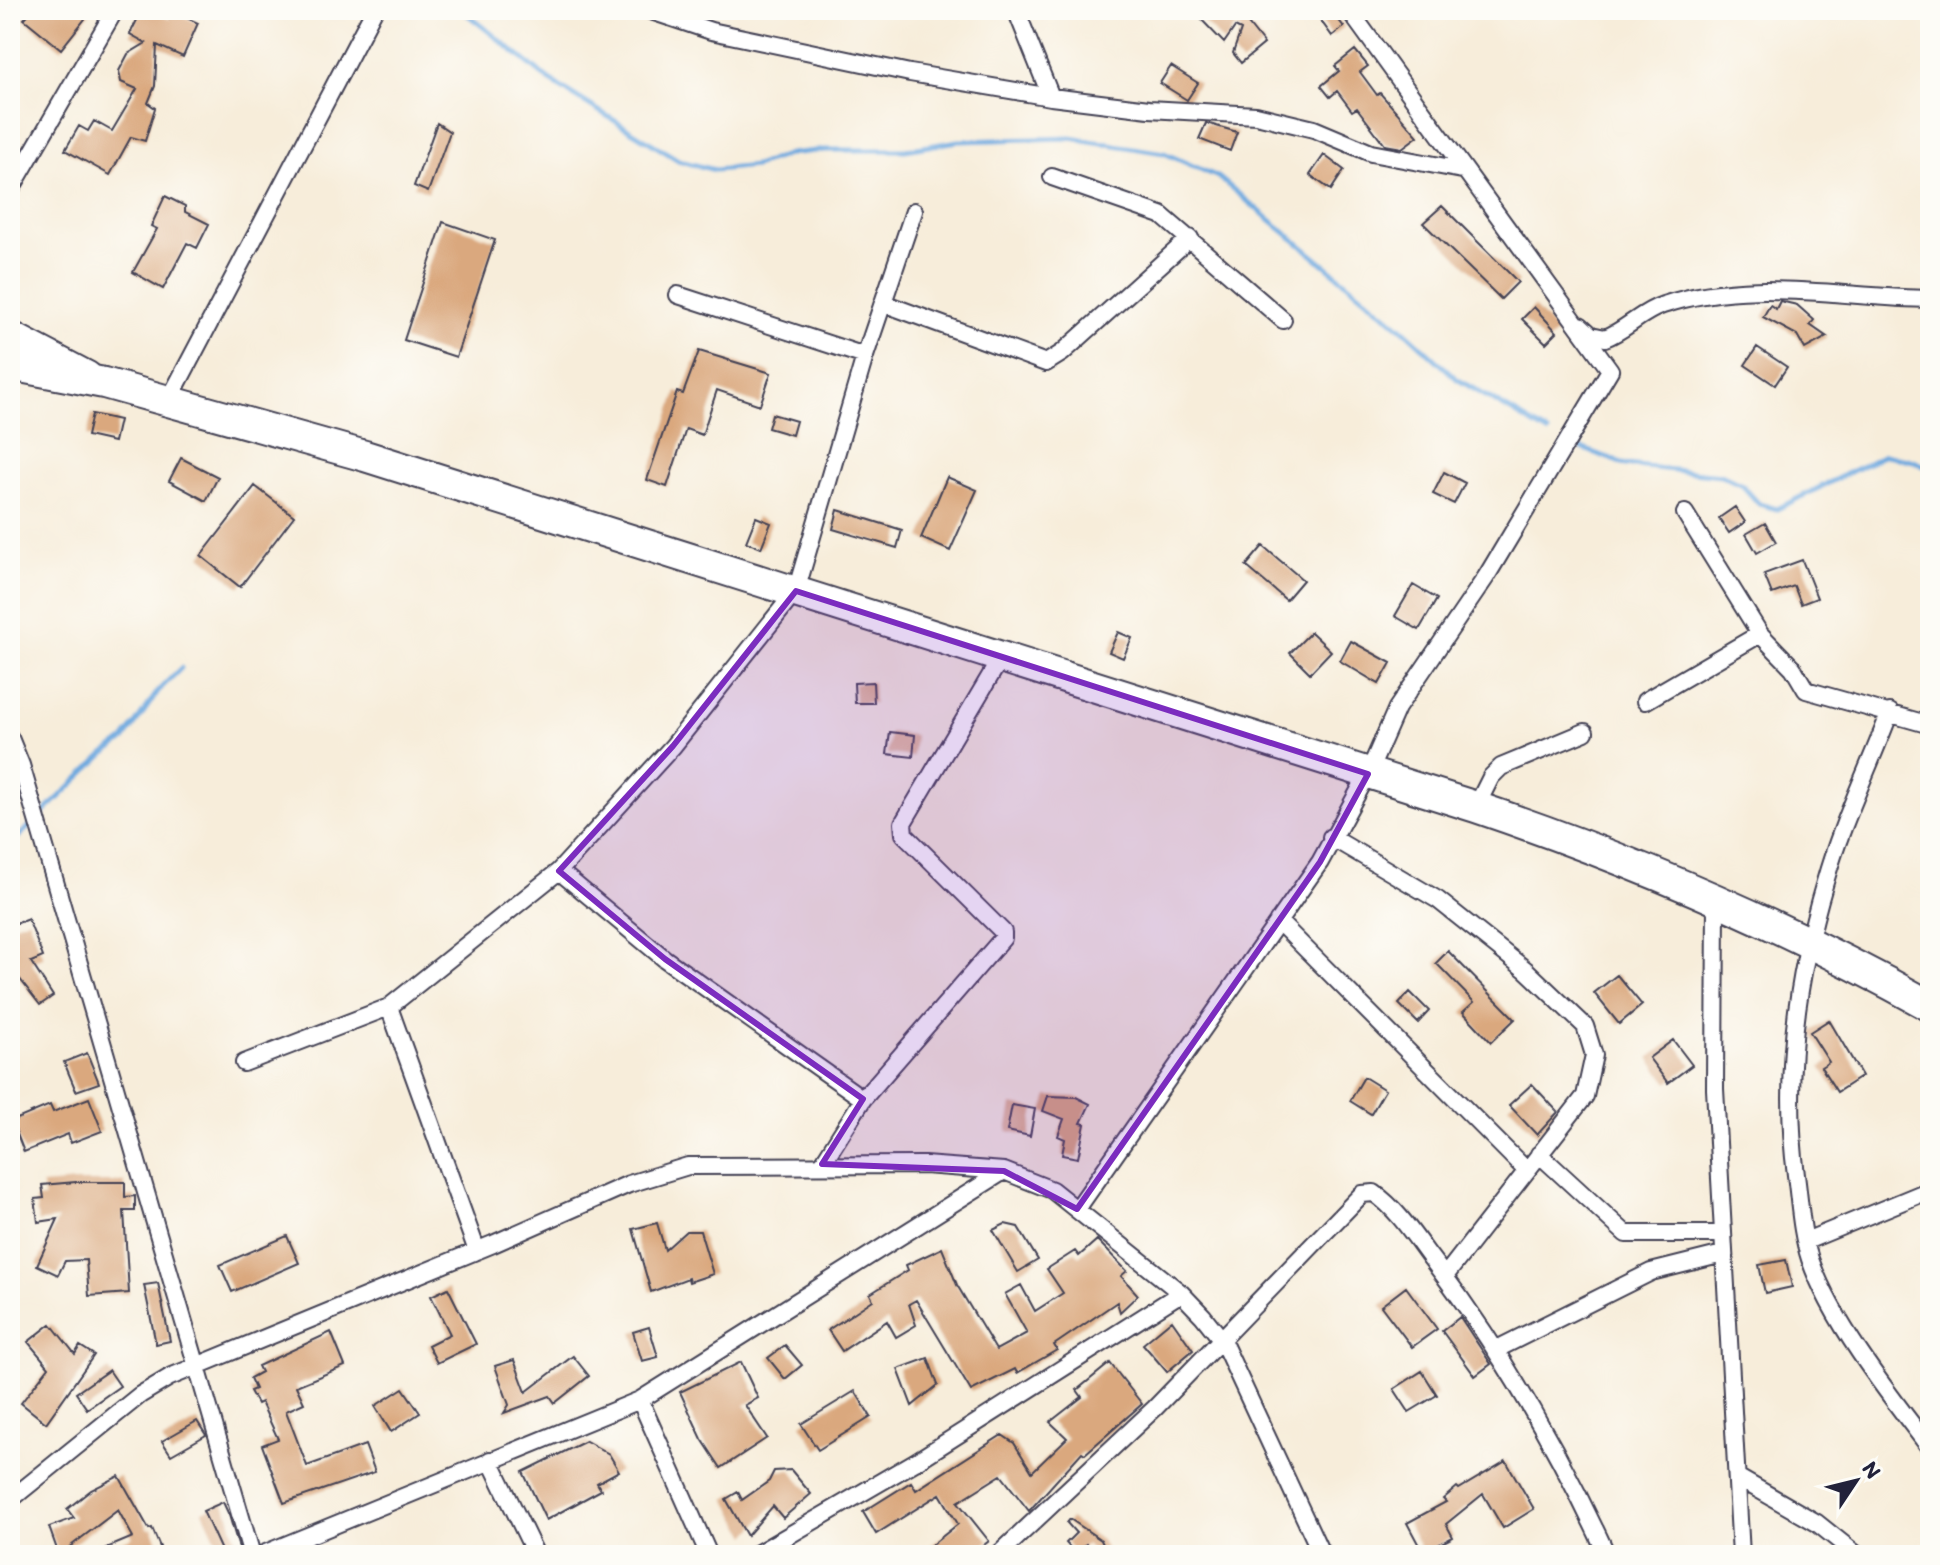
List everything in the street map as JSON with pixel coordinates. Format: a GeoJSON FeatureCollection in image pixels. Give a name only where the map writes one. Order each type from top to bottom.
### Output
{"type":"FeatureCollection","features":[{"type":"Feature","properties":{"kind":"highway"},"geometry":{"type":"LineString","coordinates":[[10,365],[104,383],[365,456],[1476,807],[1627,860],[1716,899],[1809,942],[1930,1006]]}},
{"type":"Feature","properties":{"kind":"main road"},"geometry":{"type":"LineString","coordinates":[[10,334],[104,383]]}},
{"type":"Feature","properties":{"kind":"street"},"geometry":{"type":"LineString","coordinates":[[10,191],[115,10]]}},
{"type":"Feature","properties":{"kind":"street"},"geometry":{"type":"LineString","coordinates":[[169,400],[374,10]]}},
{"type":"Feature","properties":{"kind":"street"},"geometry":{"type":"LineString","coordinates":[[648,10],[711,31],[910,73],[1051,97],[1149,109],[1256,115],[1314,129],[1371,153],[1462,170]]}},
{"type":"Feature","properties":{"kind":"street"},"geometry":{"type":"LineString","coordinates":[[1016,10],[1051,97]]}},
{"type":"Feature","properties":{"kind":"street"},"geometry":{"type":"LineString","coordinates":[[1077,1209],[1320,862],[1368,774],[1397,708],[1486,577],[1610,370],[1462,170],[1349,10]]}},
{"type":"Feature","properties":{"kind":"street"},"geometry":{"type":"LineString","coordinates":[[1052,177],[1161,215],[1283,320]]}},
{"type":"Feature","properties":{"kind":"street"},"geometry":{"type":"LineString","coordinates":[[244,1063],[389,1007],[559,871],[673,746],[796,591],[865,356],[914,211]]}},
{"type":"Feature","properties":{"kind":"street"},"geometry":{"type":"LineString","coordinates":[[883,303],[1046,363],[1062,353],[1190,238]]}},
{"type":"Feature","properties":{"kind":"street"},"geometry":{"type":"LineString","coordinates":[[1570,317],[1591,335],[1605,338],[1645,313],[1680,299],[1772,287],[1877,298],[1930,299]]}},
{"type":"Feature","properties":{"kind":"street"},"geometry":{"type":"LineString","coordinates":[[678,295],[865,356]]}},
{"type":"Feature","properties":{"kind":"street"},"geometry":{"type":"LineString","coordinates":[[1685,513],[1760,634],[1793,668],[1806,690],[1930,725]]}},
{"type":"Feature","properties":{"kind":"street"},"geometry":{"type":"LineString","coordinates":[[1645,701],[1760,634]]}},
{"type":"Feature","properties":{"kind":"street"},"geometry":{"type":"LineString","coordinates":[[822,1164],[863,1099],[1003,938],[1003,932],[904,834],[903,823],[1002,656]]}},
{"type":"Feature","properties":{"kind":"street"},"geometry":{"type":"LineString","coordinates":[[1890,712],[1825,879],[1809,942],[1791,1053],[1790,1129],[1811,1261],[1843,1324],[1879,1381],[1930,1448]]}},
{"type":"Feature","properties":{"kind":"street"},"geometry":{"type":"LineString","coordinates":[[1476,807],[1491,777],[1501,767],[1585,732]]}},
{"type":"Feature","properties":{"kind":"street"},"geometry":{"type":"LineString","coordinates":[[10,738],[21,765],[252,1555]]}},
{"type":"Feature","properties":{"kind":"street"},"geometry":{"type":"LineString","coordinates":[[1331,837],[1438,900],[1526,970],[1585,1026],[1594,1055],[1585,1096],[1445,1276]]}},
{"type":"Feature","properties":{"kind":"street"},"geometry":{"type":"LineString","coordinates":[[559,871],[665,959],[863,1099]]}},
{"type":"Feature","properties":{"kind":"street"},"geometry":{"type":"LineString","coordinates":[[1716,899],[1715,1089],[1741,1555]]}},
{"type":"Feature","properties":{"kind":"street"},"geometry":{"type":"LineString","coordinates":[[1278,921],[1526,1170]]}},
{"type":"Feature","properties":{"kind":"street"},"geometry":{"type":"LineString","coordinates":[[389,1007],[477,1251]]}},
{"type":"Feature","properties":{"kind":"street"},"geometry":{"type":"LineString","coordinates":[[1539,1154],[1626,1234],[1722,1234]]}},
{"type":"Feature","properties":{"kind":"street"},"geometry":{"type":"LineString","coordinates":[[10,1500],[140,1395],[196,1365],[477,1251],[629,1184],[688,1166],[822,1164],[1004,1171],[1052,1190],[1077,1209],[1181,1293],[1222,1340],[1322,1555]]}},
{"type":"Feature","properties":{"kind":"street"},"geometry":{"type":"LineString","coordinates":[[261,1555],[640,1400],[1004,1171]]}},
{"type":"Feature","properties":{"kind":"street"},"geometry":{"type":"LineString","coordinates":[[1806,1241],[1930,1190]]}},
{"type":"Feature","properties":{"kind":"street"},"geometry":{"type":"LineString","coordinates":[[998,1555],[1222,1340],[1362,1194],[1374,1193],[1388,1202],[1445,1276],[1495,1350],[1540,1423],[1607,1555]]}},
{"type":"Feature","properties":{"kind":"street"},"geometry":{"type":"LineString","coordinates":[[1495,1350],[1651,1272],[1723,1254]]}},
{"type":"Feature","properties":{"kind":"street"},"geometry":{"type":"LineString","coordinates":[[755,1555],[915,1462],[1181,1293]]}},
{"type":"Feature","properties":{"kind":"street"},"geometry":{"type":"LineString","coordinates":[[640,1400],[709,1555]]}},
{"type":"Feature","properties":{"kind":"street"},"geometry":{"type":"LineString","coordinates":[[490,1460],[536,1555]]}},
{"type":"Feature","properties":{"kind":"street"},"geometry":{"type":"LineString","coordinates":[[1737,1477],[1817,1523],[1857,1555]]}},
{"type":"Feature","properties":{"kind":"highlighted area"},"geometry":{"type":"Polygon","coordinates":[[[796,591],[1368,774],[1320,862],[1077,1209],[1004,1171],[822,1164],[863,1099],[665,959],[559,871],[673,746],[796,591]]]}},
{"type":"Feature","properties":{"kind":"building"},"geometry":{"type":"Polygon","coordinates":[[[32,10],[92,10],[61,49],[24,19],[32,10]]]}},
{"type":"Feature","properties":{"kind":"building"},"geometry":{"type":"Polygon","coordinates":[[[142,10],[152,10],[169,19],[172,11],[198,23],[183,57],[157,45],[155,86],[148,103],[155,108],[145,141],[131,137],[110,175],[65,150],[79,126],[88,131],[94,121],[112,131],[137,89],[121,82],[119,71],[128,54],[146,43],[130,34],[142,10]]]}},
{"type":"Feature","properties":{"kind":"building"},"geometry":{"type":"Polygon","coordinates":[[[1207,10],[1237,10],[1264,44],[1241,63],[1233,53],[1241,30],[1235,27],[1224,43],[1199,17],[1207,10]]]}},
{"type":"Feature","properties":{"kind":"building"},"geometry":{"type":"Polygon","coordinates":[[[1313,10],[1331,10],[1344,27],[1332,36],[1313,10]]]}},
{"type":"Feature","properties":{"kind":"building"},"geometry":{"type":"Polygon","coordinates":[[[1355,50],[1368,66],[1360,72],[1377,95],[1380,93],[1418,136],[1402,148],[1385,145],[1357,108],[1352,111],[1337,91],[1330,97],[1321,86],[1339,71],[1335,66],[1355,50]]]}},
{"type":"Feature","properties":{"kind":"building"},"geometry":{"type":"Polygon","coordinates":[[[1171,66],[1198,83],[1187,100],[1160,83],[1171,66]]]}},
{"type":"Feature","properties":{"kind":"building"},"geometry":{"type":"Polygon","coordinates":[[[437,123],[450,132],[428,192],[414,186],[437,123]]]}},
{"type":"Feature","properties":{"kind":"building"},"geometry":{"type":"Polygon","coordinates":[[[1206,123],[1237,132],[1230,151],[1199,139],[1206,123]]]}},
{"type":"Feature","properties":{"kind":"building"},"geometry":{"type":"Polygon","coordinates":[[[1324,155],[1344,170],[1331,190],[1310,175],[1324,155]]]}},
{"type":"Feature","properties":{"kind":"building"},"geometry":{"type":"Polygon","coordinates":[[[165,196],[185,206],[185,212],[209,224],[197,248],[187,243],[163,289],[133,272],[157,229],[151,226],[165,196]]]}},
{"type":"Feature","properties":{"kind":"building"},"geometry":{"type":"Polygon","coordinates":[[[1442,206],[1518,282],[1501,299],[1423,223],[1442,206]]]}},
{"type":"Feature","properties":{"kind":"building"},"geometry":{"type":"Polygon","coordinates":[[[443,222],[495,240],[456,357],[404,340],[443,222]]]}},
{"type":"Feature","properties":{"kind":"building"},"geometry":{"type":"Polygon","coordinates":[[[1780,301],[1797,305],[1814,320],[1810,325],[1827,337],[1805,349],[1797,335],[1763,317],[1770,305],[1776,309],[1780,301]]]}},
{"type":"Feature","properties":{"kind":"building"},"geometry":{"type":"Polygon","coordinates":[[[1534,307],[1557,332],[1546,343],[1522,319],[1534,307]]]}},
{"type":"Feature","properties":{"kind":"building"},"geometry":{"type":"Polygon","coordinates":[[[1757,347],[1787,367],[1775,385],[1745,365],[1757,347]]]}},
{"type":"Feature","properties":{"kind":"building"},"geometry":{"type":"Polygon","coordinates":[[[699,351],[771,373],[760,405],[717,390],[702,435],[686,429],[667,487],[647,480],[677,392],[683,394],[699,351]]]}},
{"type":"Feature","properties":{"kind":"building"},"geometry":{"type":"Polygon","coordinates":[[[92,414],[119,420],[114,442],[87,436],[92,414]]]}},
{"type":"Feature","properties":{"kind":"building"},"geometry":{"type":"Polygon","coordinates":[[[772,414],[796,421],[792,435],[768,428],[772,414]]]}},
{"type":"Feature","properties":{"kind":"building"},"geometry":{"type":"Polygon","coordinates":[[[181,458],[218,477],[206,501],[169,481],[181,458]]]}},
{"type":"Feature","properties":{"kind":"building"},"geometry":{"type":"Polygon","coordinates":[[[1444,472],[1465,483],[1454,504],[1433,494],[1444,472]]]}},
{"type":"Feature","properties":{"kind":"building"},"geometry":{"type":"Polygon","coordinates":[[[947,477],[977,490],[950,551],[921,538],[947,477]]]}},
{"type":"Feature","properties":{"kind":"building"},"geometry":{"type":"Polygon","coordinates":[[[255,486],[294,516],[240,587],[201,556],[255,486]]]}},
{"type":"Feature","properties":{"kind":"building"},"geometry":{"type":"Polygon","coordinates":[[[1735,507],[1745,522],[1729,533],[1719,518],[1735,507]]]}},
{"type":"Feature","properties":{"kind":"building"},"geometry":{"type":"Polygon","coordinates":[[[838,510],[902,530],[897,548],[833,529],[838,510]]]}},
{"type":"Feature","properties":{"kind":"building"},"geometry":{"type":"Polygon","coordinates":[[[756,517],[771,523],[761,548],[746,542],[756,517]]]}},
{"type":"Feature","properties":{"kind":"building"},"geometry":{"type":"Polygon","coordinates":[[[1765,523],[1776,542],[1757,553],[1746,534],[1765,523]]]}},
{"type":"Feature","properties":{"kind":"building"},"geometry":{"type":"Polygon","coordinates":[[[1263,546],[1303,580],[1286,600],[1246,566],[1263,546]]]}},
{"type":"Feature","properties":{"kind":"building"},"geometry":{"type":"Polygon","coordinates":[[[1802,560],[1817,598],[1801,604],[1794,586],[1772,594],[1764,574],[1802,560]]]}},
{"type":"Feature","properties":{"kind":"building"},"geometry":{"type":"Polygon","coordinates":[[[1413,585],[1437,599],[1419,630],[1395,616],[1413,585]]]}},
{"type":"Feature","properties":{"kind":"building"},"geometry":{"type":"Polygon","coordinates":[[[1118,632],[1132,638],[1123,658],[1109,652],[1118,632]]]}},
{"type":"Feature","properties":{"kind":"building"},"geometry":{"type":"Polygon","coordinates":[[[1311,632],[1331,651],[1310,673],[1290,653],[1311,632]]]}},
{"type":"Feature","properties":{"kind":"building"},"geometry":{"type":"Polygon","coordinates":[[[1351,641],[1391,663],[1379,684],[1340,661],[1351,641]]]}},
{"type":"Feature","properties":{"kind":"building"},"geometry":{"type":"Polygon","coordinates":[[[873,682],[874,703],[855,703],[854,683],[873,682]]]}},
{"type":"Feature","properties":{"kind":"building"},"geometry":{"type":"Polygon","coordinates":[[[890,732],[915,735],[913,757],[887,754],[890,732]]]}},
{"type":"Feature","properties":{"kind":"building"},"geometry":{"type":"Polygon","coordinates":[[[28,919],[43,957],[31,962],[53,996],[40,1005],[16,974],[10,978],[10,926],[28,919]]]}},
{"type":"Feature","properties":{"kind":"building"},"geometry":{"type":"Polygon","coordinates":[[[1448,951],[1515,1019],[1491,1042],[1463,1012],[1474,1002],[1436,963],[1448,951]]]}},
{"type":"Feature","properties":{"kind":"building"},"geometry":{"type":"Polygon","coordinates":[[[1617,975],[1642,1005],[1619,1024],[1594,993],[1617,975]]]}},
{"type":"Feature","properties":{"kind":"building"},"geometry":{"type":"Polygon","coordinates":[[[1410,992],[1429,1011],[1418,1023],[1399,1004],[1410,992]]]}},
{"type":"Feature","properties":{"kind":"building"},"geometry":{"type":"Polygon","coordinates":[[[1829,1020],[1862,1076],[1837,1092],[1821,1067],[1829,1062],[1810,1032],[1829,1020]]]}},
{"type":"Feature","properties":{"kind":"building"},"geometry":{"type":"Polygon","coordinates":[[[1673,1040],[1692,1065],[1668,1083],[1649,1058],[1673,1040]]]}},
{"type":"Feature","properties":{"kind":"building"},"geometry":{"type":"Polygon","coordinates":[[[87,1053],[99,1083],[76,1091],[64,1062],[87,1053]]]}},
{"type":"Feature","properties":{"kind":"building"},"geometry":{"type":"Polygon","coordinates":[[[1364,1077],[1385,1090],[1371,1114],[1350,1101],[1364,1077]]]}},
{"type":"Feature","properties":{"kind":"building"},"geometry":{"type":"Polygon","coordinates":[[[1532,1084],[1558,1112],[1537,1135],[1509,1105],[1532,1084]]]}},
{"type":"Feature","properties":{"kind":"building"},"geometry":{"type":"Polygon","coordinates":[[[1048,1096],[1076,1097],[1090,1104],[1081,1123],[1085,1124],[1078,1158],[1062,1155],[1065,1139],[1058,1136],[1064,1119],[1043,1111],[1048,1096]]]}},
{"type":"Feature","properties":{"kind":"building"},"geometry":{"type":"Polygon","coordinates":[[[89,1098],[102,1131],[71,1143],[68,1134],[24,1152],[12,1121],[50,1105],[53,1112],[89,1098]]]}},
{"type":"Feature","properties":{"kind":"building"},"geometry":{"type":"Polygon","coordinates":[[[1012,1105],[1035,1109],[1030,1136],[1007,1131],[1012,1105]]]}},
{"type":"Feature","properties":{"kind":"building"},"geometry":{"type":"Polygon","coordinates":[[[125,1182],[125,1197],[135,1196],[135,1211],[124,1211],[129,1293],[89,1296],[86,1260],[65,1261],[58,1275],[37,1265],[58,1219],[38,1222],[35,1199],[44,1198],[42,1185],[125,1182]]]}},
{"type":"Feature","properties":{"kind":"building"},"geometry":{"type":"Polygon","coordinates":[[[657,1223],[665,1250],[686,1231],[700,1231],[713,1274],[689,1282],[688,1278],[651,1292],[633,1229],[657,1223]]]}},
{"type":"Feature","properties":{"kind":"building"},"geometry":{"type":"Polygon","coordinates":[[[1005,1224],[1018,1227],[1038,1260],[1018,1272],[993,1230],[1005,1224]]]}},
{"type":"Feature","properties":{"kind":"building"},"geometry":{"type":"Polygon","coordinates":[[[287,1236],[299,1263],[232,1292],[220,1265],[287,1236]]]}},
{"type":"Feature","properties":{"kind":"building"},"geometry":{"type":"Polygon","coordinates":[[[1097,1240],[1127,1271],[1121,1276],[1138,1295],[1120,1312],[1117,1302],[1054,1345],[1057,1350],[1017,1373],[1015,1369],[971,1391],[916,1300],[909,1304],[916,1325],[896,1337],[887,1321],[842,1351],[828,1330],[873,1300],[870,1294],[908,1270],[906,1265],[942,1248],[957,1285],[996,1350],[1027,1333],[1005,1294],[1021,1285],[1035,1311],[1063,1293],[1047,1269],[1075,1251],[1079,1256],[1097,1240]]]}},
{"type":"Feature","properties":{"kind":"building"},"geometry":{"type":"Polygon","coordinates":[[[1786,1260],[1792,1287],[1765,1293],[1759,1265],[1786,1260]]]}},
{"type":"Feature","properties":{"kind":"building"},"geometry":{"type":"Polygon","coordinates":[[[158,1283],[170,1341],[156,1344],[144,1285],[158,1283]]]}},
{"type":"Feature","properties":{"kind":"building"},"geometry":{"type":"Polygon","coordinates":[[[1406,1287],[1437,1329],[1412,1347],[1381,1306],[1406,1287]]]}},
{"type":"Feature","properties":{"kind":"building"},"geometry":{"type":"Polygon","coordinates":[[[448,1288],[476,1344],[437,1363],[428,1345],[450,1334],[431,1296],[448,1288]]]}},
{"type":"Feature","properties":{"kind":"building"},"geometry":{"type":"Polygon","coordinates":[[[1460,1317],[1491,1364],[1475,1376],[1442,1331],[1460,1317]]]}},
{"type":"Feature","properties":{"kind":"building"},"geometry":{"type":"Polygon","coordinates":[[[1172,1320],[1193,1350],[1167,1372],[1143,1344],[1172,1320]]]}},
{"type":"Feature","properties":{"kind":"building"},"geometry":{"type":"Polygon","coordinates":[[[51,1324],[75,1354],[80,1346],[94,1355],[46,1423],[21,1403],[49,1367],[28,1342],[51,1324]]]}},
{"type":"Feature","properties":{"kind":"building"},"geometry":{"type":"Polygon","coordinates":[[[649,1327],[658,1357],[642,1361],[633,1332],[649,1327]]]}},
{"type":"Feature","properties":{"kind":"building"},"geometry":{"type":"Polygon","coordinates":[[[331,1332],[345,1366],[296,1386],[304,1403],[286,1411],[307,1466],[365,1445],[375,1472],[284,1503],[262,1445],[278,1439],[261,1402],[257,1404],[250,1391],[255,1389],[250,1378],[261,1372],[258,1366],[331,1332]]]}},
{"type":"Feature","properties":{"kind":"building"},"geometry":{"type":"Polygon","coordinates":[[[785,1345],[802,1365],[785,1379],[768,1358],[785,1345]]]}},
{"type":"Feature","properties":{"kind":"building"},"geometry":{"type":"Polygon","coordinates":[[[573,1356],[589,1376],[555,1403],[550,1396],[504,1413],[509,1405],[495,1366],[514,1360],[526,1392],[573,1356]]]}},
{"type":"Feature","properties":{"kind":"building"},"geometry":{"type":"Polygon","coordinates":[[[928,1358],[938,1385],[912,1406],[898,1369],[928,1358]]]}},
{"type":"Feature","properties":{"kind":"building"},"geometry":{"type":"Polygon","coordinates":[[[741,1362],[758,1398],[745,1405],[767,1438],[721,1468],[702,1439],[680,1392],[741,1362]]]}},
{"type":"Feature","properties":{"kind":"building"},"geometry":{"type":"Polygon","coordinates":[[[1110,1363],[1142,1404],[1085,1454],[1082,1452],[1029,1511],[1001,1475],[958,1502],[989,1541],[971,1555],[919,1555],[958,1524],[940,1494],[876,1534],[863,1512],[911,1482],[916,1490],[1002,1435],[1014,1443],[1032,1472],[1067,1438],[1050,1422],[1082,1397],[1077,1390],[1110,1363]]]}},
{"type":"Feature","properties":{"kind":"building"},"geometry":{"type":"Polygon","coordinates":[[[109,1370],[120,1386],[87,1409],[76,1393],[109,1370]]]}},
{"type":"Feature","properties":{"kind":"building"},"geometry":{"type":"Polygon","coordinates":[[[1422,1371],[1437,1395],[1409,1412],[1394,1389],[1422,1371]]]}},
{"type":"Feature","properties":{"kind":"building"},"geometry":{"type":"Polygon","coordinates":[[[403,1388],[420,1413],[391,1432],[375,1406],[403,1388]]]}},
{"type":"Feature","properties":{"kind":"building"},"geometry":{"type":"Polygon","coordinates":[[[855,1391],[871,1417],[818,1450],[801,1424],[855,1391]]]}},
{"type":"Feature","properties":{"kind":"building"},"geometry":{"type":"Polygon","coordinates":[[[197,1421],[206,1435],[171,1455],[162,1441],[197,1421]]]}},
{"type":"Feature","properties":{"kind":"building"},"geometry":{"type":"Polygon","coordinates":[[[586,1441],[609,1454],[619,1471],[597,1483],[601,1490],[546,1520],[523,1472],[586,1441]]]}},
{"type":"Feature","properties":{"kind":"building"},"geometry":{"type":"Polygon","coordinates":[[[1506,1461],[1534,1509],[1503,1528],[1483,1494],[1446,1524],[1453,1537],[1423,1553],[1407,1523],[1446,1502],[1443,1499],[1457,1487],[1459,1489],[1506,1461]]]}},
{"type":"Feature","properties":{"kind":"building"},"geometry":{"type":"Polygon","coordinates":[[[791,1470],[811,1494],[783,1518],[773,1506],[747,1536],[726,1499],[738,1492],[742,1500],[769,1481],[774,1471],[791,1470]]]}},
{"type":"Feature","properties":{"kind":"building"},"geometry":{"type":"Polygon","coordinates":[[[119,1476],[149,1529],[152,1528],[162,1552],[154,1555],[90,1555],[133,1537],[118,1510],[59,1555],[49,1527],[74,1518],[67,1509],[91,1490],[119,1476]]]}},
{"type":"Feature","properties":{"kind":"building"},"geometry":{"type":"Polygon","coordinates":[[[223,1502],[241,1555],[223,1555],[203,1511],[223,1502]]]}},
{"type":"Feature","properties":{"kind":"building"},"geometry":{"type":"Polygon","coordinates":[[[1070,1519],[1101,1540],[1108,1555],[1096,1555],[1086,1544],[1076,1554],[1066,1543],[1076,1533],[1067,1523],[1070,1519]]]}},
{"type":"Feature","properties":{"kind":"waterway"},"geometry":{"type":"LineString","coordinates":[[462,10],[549,80],[680,161],[715,170],[755,166],[789,154],[824,150],[905,150],[958,141],[1071,138],[1164,153],[1218,177],[1405,331],[1457,379],[1548,433]]}},
{"type":"Feature","properties":{"kind":"waterway"},"geometry":{"type":"LineString","coordinates":[[1571,444],[1626,465],[1721,475],[1742,485],[1759,504],[1777,509],[1884,455],[1914,461],[1930,469]]}},
{"type":"Feature","properties":{"kind":"waterway"},"geometry":{"type":"LineString","coordinates":[[10,845],[104,754],[124,740],[159,690],[181,668]]}}]}
